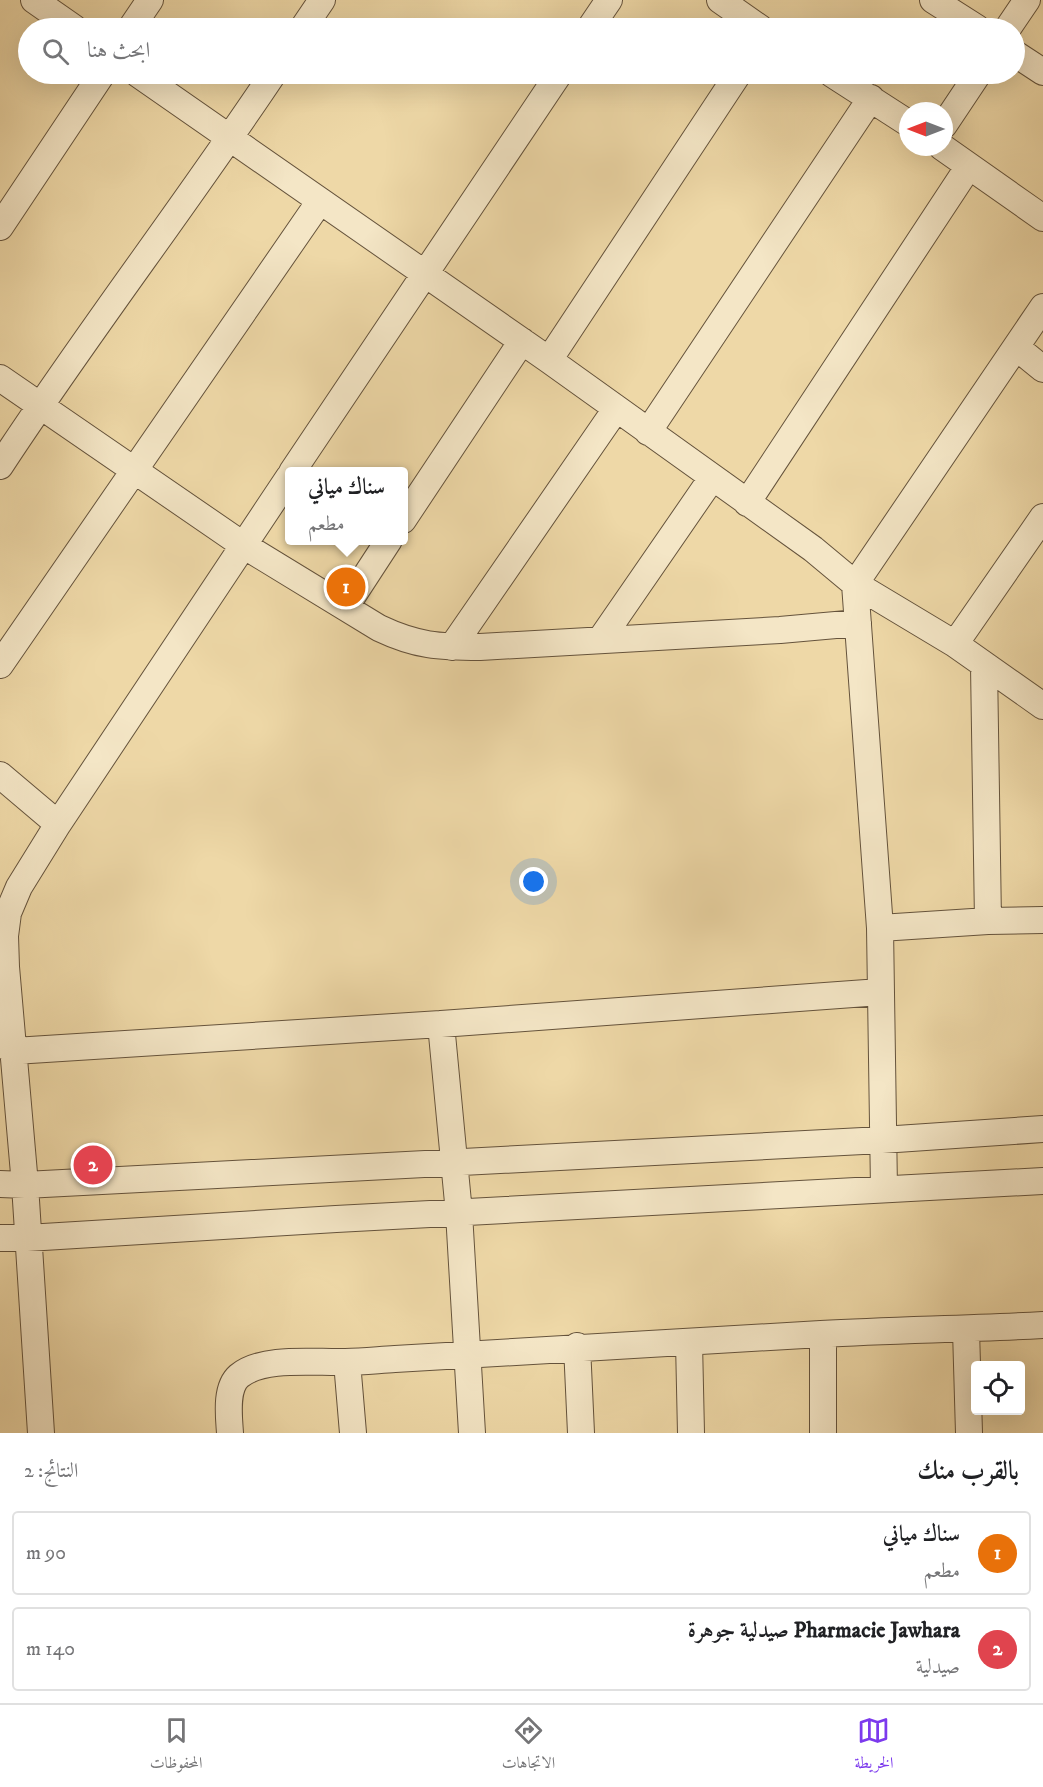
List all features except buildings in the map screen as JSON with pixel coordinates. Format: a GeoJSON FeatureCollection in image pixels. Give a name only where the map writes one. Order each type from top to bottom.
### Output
{"type":"FeatureCollection","features":[{"type":"Feature","properties":{"kind":"street"},"geometry":{"type":"LineString","coordinates":[[34,0],[60,18]]}},
{"type":"Feature","properties":{"kind":"street"},"geometry":{"type":"LineString","coordinates":[[138,18],[150,0]]}},
{"type":"Feature","properties":{"kind":"street"},"geometry":{"type":"LineString","coordinates":[[310,18],[322,0]]}},
{"type":"Feature","properties":{"kind":"street"},"geometry":{"type":"LineString","coordinates":[[597,18],[609,0]]}},
{"type":"Feature","properties":{"kind":"street"},"geometry":{"type":"LineString","coordinates":[[720,0],[746,18]]}},
{"type":"Feature","properties":{"kind":"street"},"geometry":{"type":"LineString","coordinates":[[933,0],[961,18]]}},
{"type":"Feature","properties":{"kind":"street"},"geometry":{"type":"LineString","coordinates":[[1015,18],[1027,0]]}},
{"type":"Feature","properties":{"kind":"street"},"geometry":{"type":"LineString","coordinates":[[1025,60],[1043,72]]}},
{"type":"Feature","properties":{"kind":"street"},"geometry":{"type":"LineString","coordinates":[[0,227],[95,84]]}},
{"type":"Feature","properties":{"kind":"street"},"geometry":{"type":"LineString","coordinates":[[152,84],[549,360],[813,549],[855,584],[954,644],[1043,706]]}},
{"type":"Feature","properties":{"kind":"street"},"geometry":{"type":"LineString","coordinates":[[0,466],[40,405],[266,84]]}},
{"type":"Feature","properties":{"kind":"street"},"geometry":{"type":"LineString","coordinates":[[295,467],[552,84]]}},
{"type":"Feature","properties":{"kind":"street"},"geometry":{"type":"LineString","coordinates":[[549,360],[731,84]]}},
{"type":"Feature","properties":{"kind":"street"},"geometry":{"type":"LineString","coordinates":[[848,84],[899,117]]}},
{"type":"Feature","properties":{"kind":"street"},"geometry":{"type":"LineString","coordinates":[[953,112],[971,84]]}},
{"type":"Feature","properties":{"kind":"street"},"geometry":{"type":"LineString","coordinates":[[648,432],[871,98]]}},
{"type":"Feature","properties":{"kind":"street"},"geometry":{"type":"LineString","coordinates":[[953,155],[1043,218]]}},
{"type":"Feature","properties":{"kind":"street"},"geometry":{"type":"LineString","coordinates":[[747,503],[969,166]]}},
{"type":"Feature","properties":{"kind":"street"},"geometry":{"type":"LineString","coordinates":[[0,665],[320,201]]}},
{"type":"Feature","properties":{"kind":"street"},"geometry":{"type":"LineString","coordinates":[[884,1189],[880,928],[855,584],[1043,307]]}},
{"type":"Feature","properties":{"kind":"street"},"geometry":{"type":"LineString","coordinates":[[408,512],[522,341]]}},
{"type":"Feature","properties":{"kind":"street"},"geometry":{"type":"LineString","coordinates":[[1016,347],[1043,369]]}},
{"type":"Feature","properties":{"kind":"street"},"geometry":{"type":"LineString","coordinates":[[0,378],[243,545],[379,628],[419,644],[452,647],[780,630],[858,623]]}},
{"type":"Feature","properties":{"kind":"street"},"geometry":{"type":"LineString","coordinates":[[452,647],[616,409]]}},
{"type":"Feature","properties":{"kind":"street"},"geometry":{"type":"LineString","coordinates":[[601,639],[712,478]]}},
{"type":"Feature","properties":{"kind":"street"},"geometry":{"type":"LineString","coordinates":[[41,1433],[39,1371],[27,1238],[12,1185],[5,936],[8,913],[19,887],[58,824],[285,483]]}},
{"type":"Feature","properties":{"kind":"street"},"geometry":{"type":"LineString","coordinates":[[954,644],[1043,518]]}},
{"type":"Feature","properties":{"kind":"street"},"geometry":{"type":"LineString","coordinates":[[346,606],[386,545]]}},
{"type":"Feature","properties":{"kind":"street"},"geometry":{"type":"LineString","coordinates":[[984,666],[988,921]]}},
{"type":"Feature","properties":{"kind":"street"},"geometry":{"type":"LineString","coordinates":[[0,775],[58,824]]}},
{"type":"Feature","properties":{"kind":"street"},"geometry":{"type":"LineString","coordinates":[[880,928],[1043,920]]}},
{"type":"Feature","properties":{"kind":"street"},"geometry":{"type":"LineString","coordinates":[[7,1047],[441,1024],[880,992]]}},
{"type":"Feature","properties":{"kind":"street"},"geometry":{"type":"LineString","coordinates":[[441,1024],[459,1213],[472,1433]]}},
{"type":"Feature","properties":{"kind":"street"},"geometry":{"type":"LineString","coordinates":[[12,1185],[882,1140],[1043,1129]]}},
{"type":"Feature","properties":{"kind":"street"},"geometry":{"type":"LineString","coordinates":[[0,1238],[1043,1181]]}},
{"type":"Feature","properties":{"kind":"street"},"geometry":{"type":"LineString","coordinates":[[230,1433],[229,1408],[232,1387],[237,1377],[262,1366],[577,1346],[823,1334],[966,1330],[1043,1324]]}},
{"type":"Feature","properties":{"kind":"street"},"geometry":{"type":"LineString","coordinates":[[966,1330],[969,1433]]}},
{"type":"Feature","properties":{"kind":"street"},"geometry":{"type":"LineString","coordinates":[[823,1334],[824,1433]]}},
{"type":"Feature","properties":{"kind":"street"},"geometry":{"type":"LineString","coordinates":[[689,1342],[692,1433]]}},
{"type":"Feature","properties":{"kind":"street"},"geometry":{"type":"LineString","coordinates":[[577,1346],[581,1433]]}},
{"type":"Feature","properties":{"kind":"street"},"geometry":{"type":"LineString","coordinates":[[347,1362],[353,1433]]}},
{"type":"Feature","properties":{"kind":"place","name":"سناك مياني"},"geometry":{"type":"Point","coordinates":[346,587]}},
{"type":"Feature","properties":{"kind":"place","name":"Pharmacie Jawhara صيدلية جوهرة"},"geometry":{"type":"Point","coordinates":[93,1165]}}]}
